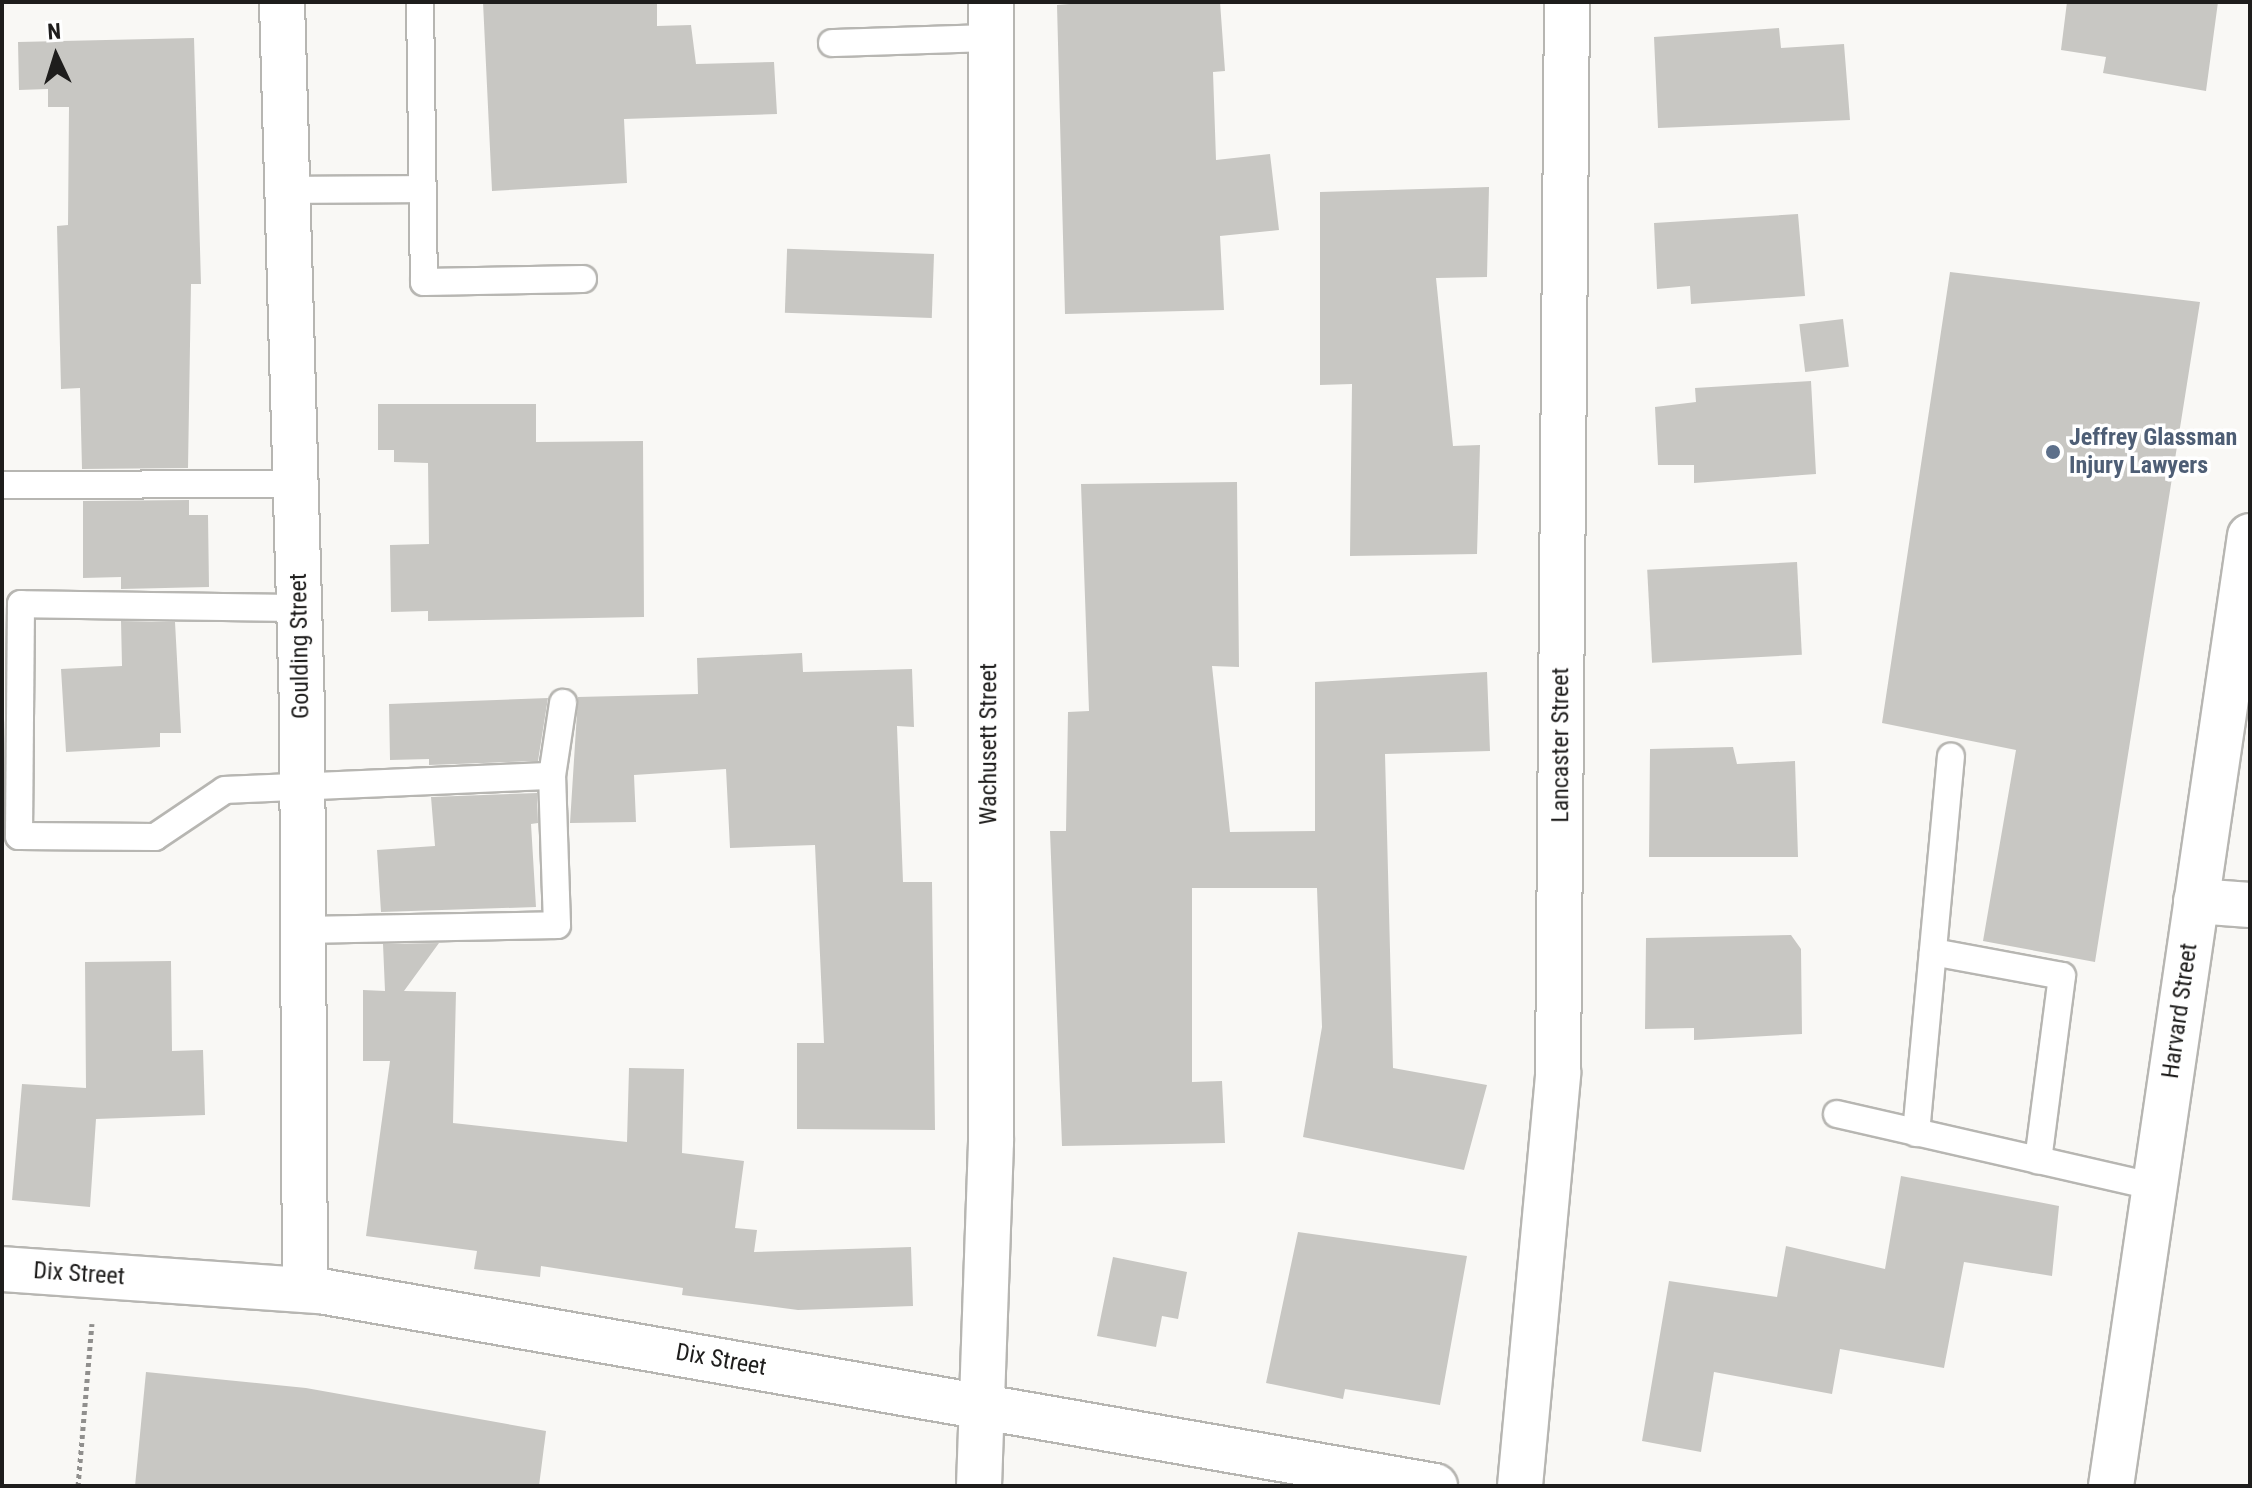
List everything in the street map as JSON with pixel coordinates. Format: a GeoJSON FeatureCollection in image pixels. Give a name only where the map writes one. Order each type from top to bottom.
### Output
{"type":"FeatureCollection","features":[{"type":"Feature","properties":{"kind":"street","name":"Goulding Street"},"geometry":{"type":"LineString","coordinates":[[282,2],[299,608],[305,1290]]}},
{"type":"Feature","properties":{"kind":"street","name":"Lancaster Street"},"geometry":{"type":"LineString","coordinates":[[1520,1486],[1558,1073],[1567,2]]}},
{"type":"Feature","properties":{"kind":"street","name":"Wachusett Street"},"geometry":{"type":"LineString","coordinates":[[979,1486],[991,1142],[991,20]]}},
{"type":"Feature","properties":{"kind":"street","name":"Harvard Street"},"geometry":{"type":"LineString","coordinates":[[2111,1486],[2250,536]]}},
{"type":"Feature","properties":{"kind":"street"},"geometry":{"type":"LineString","coordinates":[[2196,901],[2250,905]]}},
{"type":"Feature","properties":{"kind":"street","name":"Dix Street"},"geometry":{"type":"LineString","coordinates":[[2,1269],[305,1290],[983,1405],[1435,1486]]}},
{"type":"Feature","properties":{"kind":"lane"},"geometry":{"type":"LineString","coordinates":[[420,2],[424,282],[583,279]]}},
{"type":"Feature","properties":{"kind":"lane"},"geometry":{"type":"LineString","coordinates":[[832,43],[991,20]]}},
{"type":"Feature","properties":{"kind":"lane"},"geometry":{"type":"LineString","coordinates":[[287,190],[422,189]]}},
{"type":"Feature","properties":{"kind":"lane"},"geometry":{"type":"LineString","coordinates":[[2,485],[296,484]]}},
{"type":"Feature","properties":{"kind":"lane"},"geometry":{"type":"LineString","coordinates":[[299,608],[21,604],[19,836],[155,837],[225,790],[552,776]]}},
{"type":"Feature","properties":{"kind":"lane"},"geometry":{"type":"LineString","coordinates":[[303,930],[557,925],[552,776],[563,703]]}},
{"type":"Feature","properties":{"kind":"lane"},"geometry":{"type":"LineString","coordinates":[[1916,1133],[1951,757]]}},
{"type":"Feature","properties":{"kind":"lane"},"geometry":{"type":"LineString","coordinates":[[1933,952],[2062,976],[2038,1160]]}},
{"type":"Feature","properties":{"kind":"lane"},"geometry":{"type":"LineString","coordinates":[[1837,1114],[2155,1187]]}},
{"type":"Feature","properties":{"kind":"path"},"geometry":{"type":"LineString","coordinates":[[78,1486],[92,1320]]}},
{"type":"Feature","properties":{"kind":"building"},"geometry":{"type":"Polygon","coordinates":[[[483,2],[657,2],[657,26],[691,25],[696,64],[774,62],[777,114],[624,119],[627,183],[492,191],[483,2]]]}},
{"type":"Feature","properties":{"kind":"building"},"geometry":{"type":"Polygon","coordinates":[[[1220,2],[1225,71],[1213,72],[1216,160],[1270,154],[1279,230],[1220,236],[1224,310],[1065,314],[1057,5],[1220,2]]]}},
{"type":"Feature","properties":{"kind":"building"},"geometry":{"type":"Polygon","coordinates":[[[2067,2],[2218,2],[2206,91],[2103,73],[2106,57],[2061,50],[2067,2]]]}},
{"type":"Feature","properties":{"kind":"building"},"geometry":{"type":"Polygon","coordinates":[[[1779,28],[1781,48],[1844,44],[1850,120],[1658,128],[1654,37],[1779,28]]]}},
{"type":"Feature","properties":{"kind":"building"},"geometry":{"type":"Polygon","coordinates":[[[194,38],[201,284],[191,284],[188,468],[82,469],[80,388],[61,389],[57,226],[68,225],[69,107],[48,107],[48,89],[19,90],[18,42],[194,38]]]}},
{"type":"Feature","properties":{"kind":"building"},"geometry":{"type":"Polygon","coordinates":[[[1489,187],[1487,277],[1436,278],[1453,446],[1480,445],[1477,554],[1350,556],[1352,384],[1320,385],[1320,192],[1489,187]]]}},
{"type":"Feature","properties":{"kind":"building"},"geometry":{"type":"Polygon","coordinates":[[[1798,214],[1805,296],[1691,304],[1690,286],[1657,289],[1654,223],[1798,214]]]}},
{"type":"Feature","properties":{"kind":"building"},"geometry":{"type":"Polygon","coordinates":[[[787,249],[934,254],[932,318],[785,313],[787,249]]]}},
{"type":"Feature","properties":{"kind":"building"},"geometry":{"type":"Polygon","coordinates":[[[1950,272],[2200,302],[2095,962],[1983,941],[2016,750],[1882,723],[1950,272]]]}},
{"type":"Feature","properties":{"kind":"building"},"geometry":{"type":"Polygon","coordinates":[[[1843,319],[1849,367],[1805,372],[1799,324],[1843,319]]]}},
{"type":"Feature","properties":{"kind":"building"},"geometry":{"type":"Polygon","coordinates":[[[1811,381],[1816,474],[1694,483],[1694,465],[1658,465],[1655,407],[1696,402],[1695,388],[1811,381]]]}},
{"type":"Feature","properties":{"kind":"building"},"geometry":{"type":"Polygon","coordinates":[[[378,404],[536,404],[536,442],[643,441],[644,617],[428,621],[428,611],[391,612],[390,545],[429,544],[428,463],[394,462],[394,450],[378,450],[378,404]]]}},
{"type":"Feature","properties":{"kind":"building"},"geometry":{"type":"Polygon","coordinates":[[[1237,482],[1239,667],[1212,666],[1230,832],[1315,831],[1315,682],[1487,672],[1490,751],[1385,754],[1393,1068],[1487,1085],[1464,1170],[1303,1137],[1322,1027],[1317,888],[1192,888],[1192,1082],[1222,1081],[1225,1143],[1062,1146],[1050,831],[1066,831],[1068,712],[1089,711],[1081,484],[1237,482]]]}},
{"type":"Feature","properties":{"kind":"building"},"geometry":{"type":"Polygon","coordinates":[[[189,500],[189,515],[208,515],[209,587],[121,589],[121,577],[83,578],[83,501],[189,500]]]}},
{"type":"Feature","properties":{"kind":"building"},"geometry":{"type":"Polygon","coordinates":[[[1797,562],[1802,655],[1652,663],[1647,570],[1797,562]]]}},
{"type":"Feature","properties":{"kind":"building"},"geometry":{"type":"Polygon","coordinates":[[[121,621],[175,622],[181,733],[160,733],[160,747],[66,752],[61,669],[122,666],[121,621]]]}},
{"type":"Feature","properties":{"kind":"building"},"geometry":{"type":"Polygon","coordinates":[[[802,653],[803,672],[912,669],[914,727],[897,726],[903,882],[932,882],[935,1130],[797,1129],[797,1043],[824,1043],[815,845],[730,848],[726,769],[634,775],[636,822],[570,823],[578,697],[698,694],[697,658],[802,653]]]}},
{"type":"Feature","properties":{"kind":"building"},"geometry":{"type":"Polygon","coordinates":[[[548,698],[538,761],[429,765],[429,759],[390,760],[389,704],[548,698]]]}},
{"type":"Feature","properties":{"kind":"building"},"geometry":{"type":"Polygon","coordinates":[[[1733,747],[1737,764],[1795,761],[1798,857],[1649,857],[1650,749],[1733,747]]]}},
{"type":"Feature","properties":{"kind":"building"},"geometry":{"type":"Polygon","coordinates":[[[537,793],[538,823],[531,824],[536,907],[381,912],[377,850],[435,846],[431,797],[537,793]]]}},
{"type":"Feature","properties":{"kind":"building"},"geometry":{"type":"Polygon","coordinates":[[[1791,935],[1801,949],[1802,1034],[1694,1040],[1694,1028],[1645,1029],[1646,938],[1791,935]]]}},
{"type":"Feature","properties":{"kind":"building"},"geometry":{"type":"Polygon","coordinates":[[[439,943],[404,991],[456,992],[453,1123],[627,1142],[629,1068],[684,1069],[682,1153],[744,1161],[735,1228],[757,1230],[754,1252],[911,1247],[913,1306],[798,1310],[682,1295],[683,1288],[541,1266],[540,1277],[474,1269],[477,1251],[366,1236],[390,1061],[363,1061],[363,990],[385,991],[383,944],[439,943]]]}},
{"type":"Feature","properties":{"kind":"building"},"geometry":{"type":"Polygon","coordinates":[[[171,961],[172,1051],[203,1050],[205,1115],[96,1119],[90,1207],[12,1200],[22,1084],[86,1088],[85,962],[171,961]]]}},
{"type":"Feature","properties":{"kind":"building"},"geometry":{"type":"Polygon","coordinates":[[[1901,1176],[2059,1206],[2052,1276],[1964,1262],[1944,1368],[1840,1349],[1832,1394],[1714,1372],[1701,1452],[1642,1441],[1669,1281],[1777,1297],[1786,1246],[1885,1269],[1901,1176]]]}},
{"type":"Feature","properties":{"kind":"building"},"geometry":{"type":"Polygon","coordinates":[[[1298,1232],[1467,1256],[1440,1405],[1345,1389],[1343,1399],[1266,1383],[1298,1232]]]}},
{"type":"Feature","properties":{"kind":"building"},"geometry":{"type":"Polygon","coordinates":[[[1113,1257],[1187,1272],[1178,1319],[1162,1316],[1156,1347],[1097,1336],[1113,1257]]]}},
{"type":"Feature","properties":{"kind":"building"},"geometry":{"type":"Polygon","coordinates":[[[146,1372],[306,1388],[546,1431],[539,1486],[135,1486],[146,1372]]]}},
{"type":"Feature","properties":{"kind":"place","name":"Jeffrey Glassman Injury Lawyers"},"geometry":{"type":"Point","coordinates":[2053,452]}}]}
